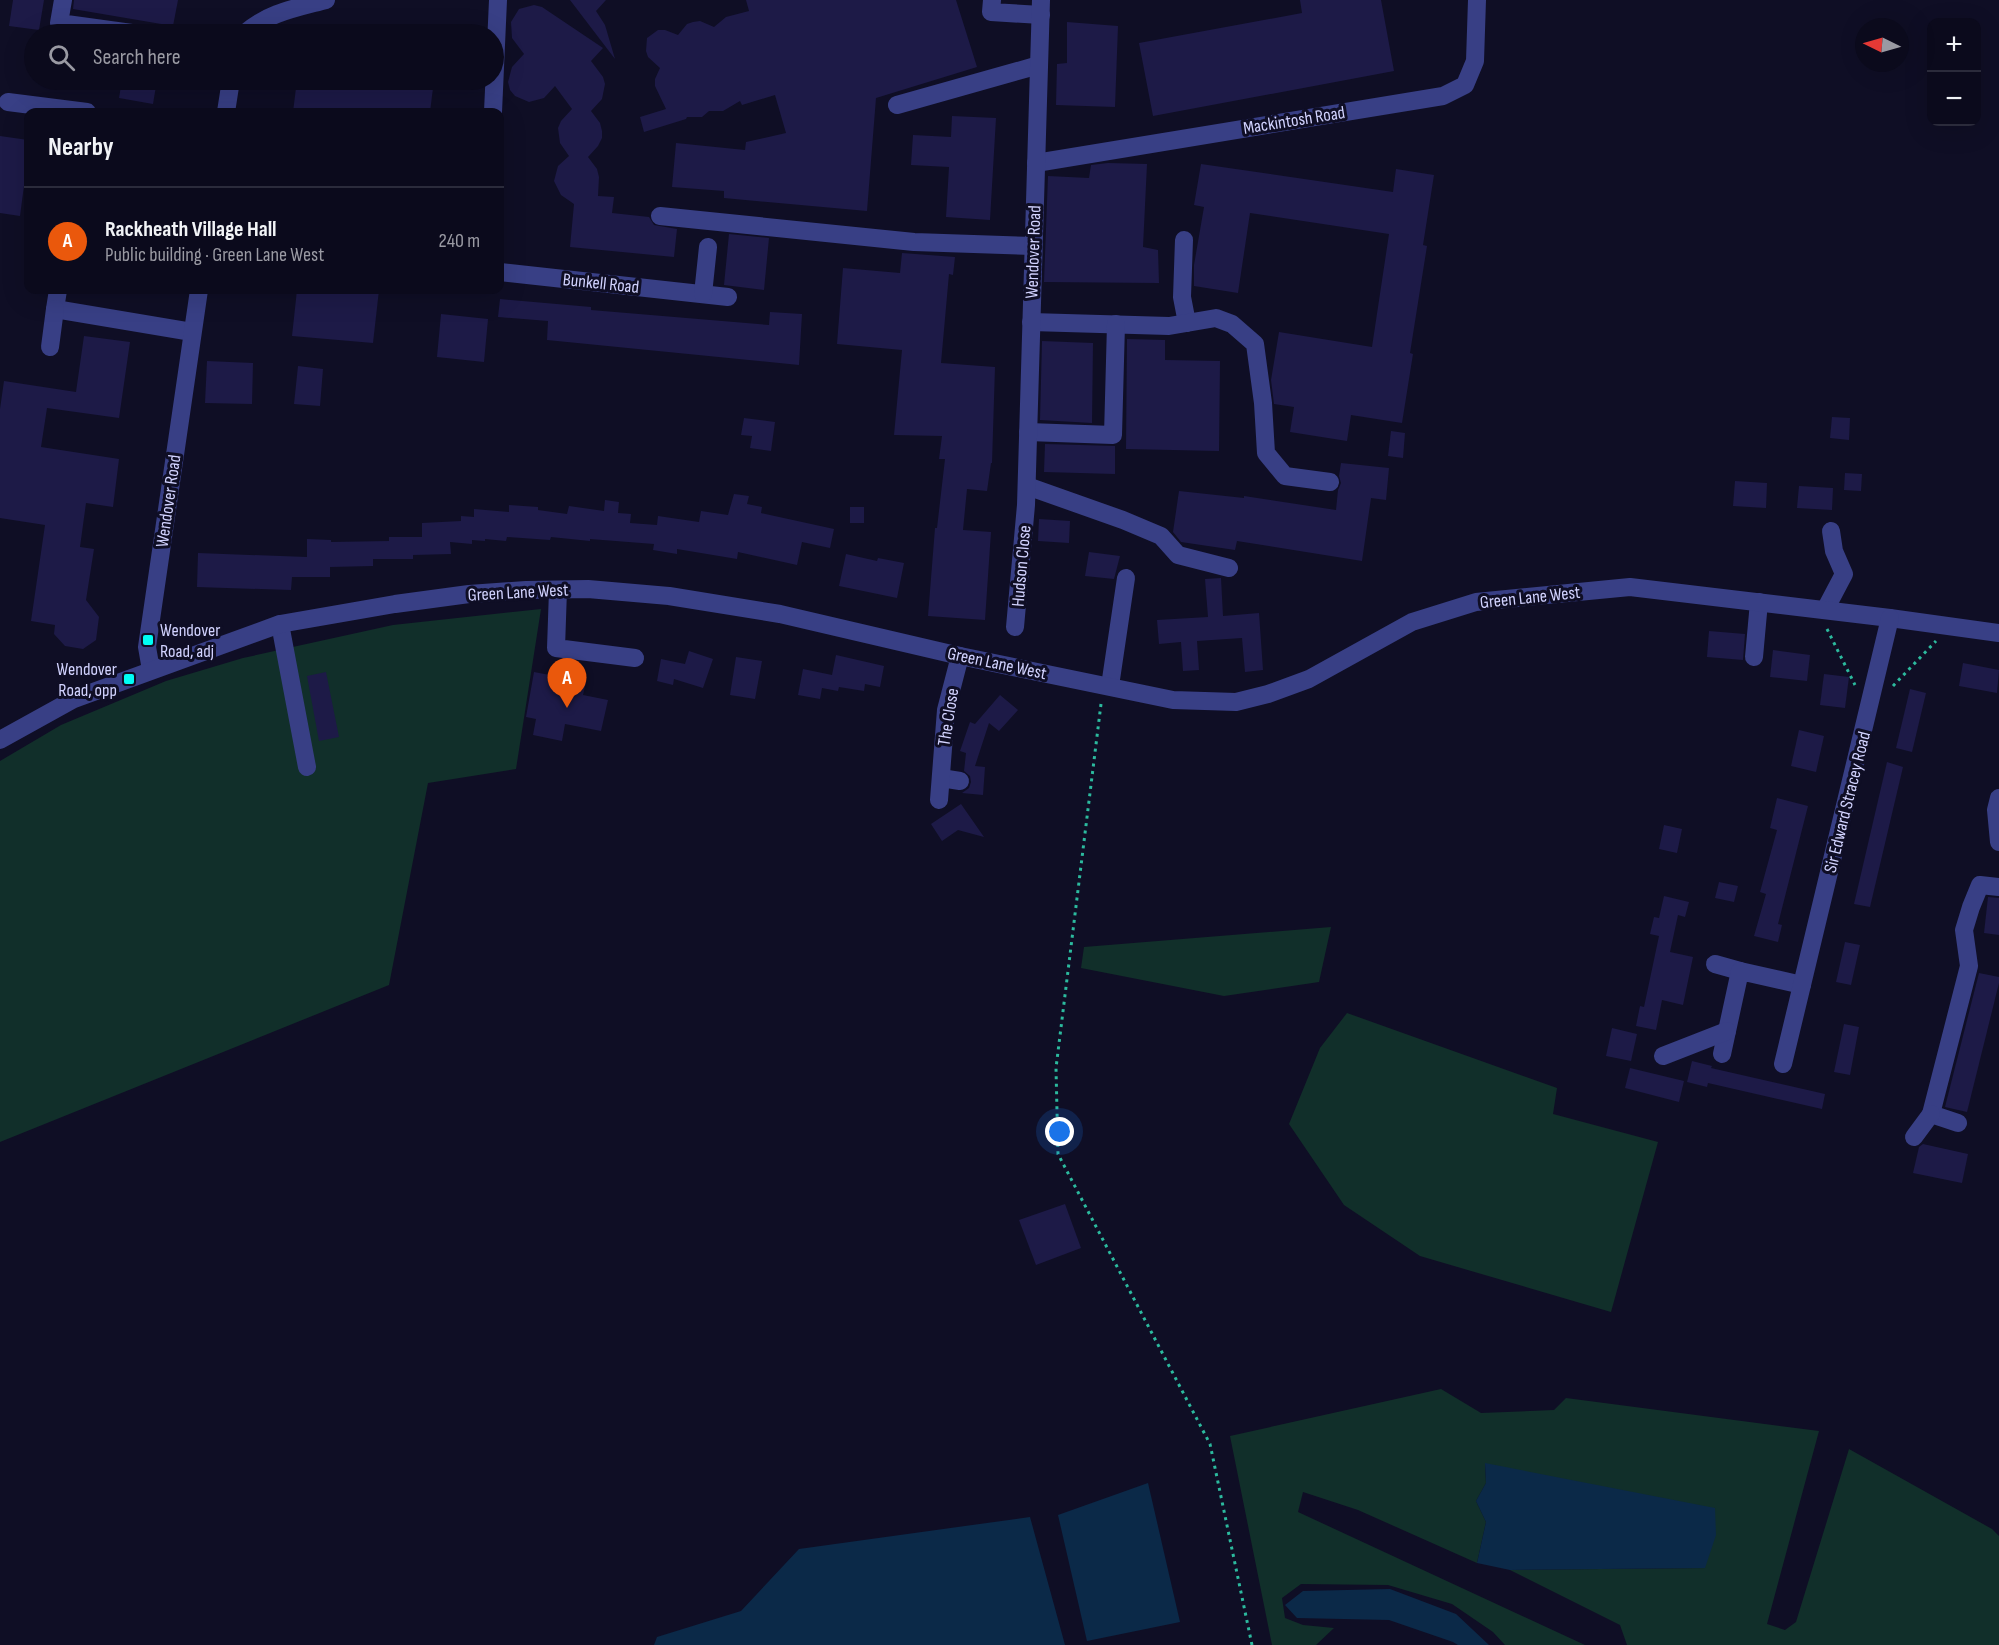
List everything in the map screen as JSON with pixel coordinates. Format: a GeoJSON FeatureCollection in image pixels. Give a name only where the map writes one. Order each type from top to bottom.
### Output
{"type":"FeatureCollection","features":[{"type":"Feature","properties":{"kind":"street"},"geometry":{"type":"LineString","coordinates":[[63,0],[59,23],[66,24]]}},
{"type":"Feature","properties":{"kind":"street"},"geometry":{"type":"LineString","coordinates":[[255,24],[273,15],[326,0]]}},
{"type":"Feature","properties":{"kind":"street"},"geometry":{"type":"LineString","coordinates":[[497,24],[498,0]]}},
{"type":"Feature","properties":{"kind":"street"},"geometry":{"type":"LineString","coordinates":[[992,0],[991,12],[1041,7]]}},
{"type":"Feature","properties":{"kind":"street","name":"Mackintosh Road"},"geometry":{"type":"LineString","coordinates":[[1036,163],[1443,96],[1465,85],[1475,61],[1477,0]]}},
{"type":"Feature","properties":{"kind":"street","name":"Wendover Road"},"geometry":{"type":"LineString","coordinates":[[1026,505],[1041,7]]}},
{"type":"Feature","properties":{"kind":"street"},"geometry":{"type":"LineString","coordinates":[[897,105],[1039,65]]}},
{"type":"Feature","properties":{"kind":"street"},"geometry":{"type":"LineString","coordinates":[[227,108],[229,90]]}},
{"type":"Feature","properties":{"kind":"street"},"geometry":{"type":"LineString","coordinates":[[493,108],[494,90]]}},
{"type":"Feature","properties":{"kind":"street"},"geometry":{"type":"LineString","coordinates":[[8,102],[55,108]]}},
{"type":"Feature","properties":{"kind":"street"},"geometry":{"type":"LineString","coordinates":[[660,216],[914,242],[1034,246]]}},
{"type":"Feature","properties":{"kind":"street"},"geometry":{"type":"LineString","coordinates":[[1184,240],[1182,297],[1187,323]]}},
{"type":"Feature","properties":{"kind":"street"},"geometry":{"type":"LineString","coordinates":[[703,294],[708,247]]}},
{"type":"Feature","properties":{"kind":"street","name":"Bunkell Road"},"geometry":{"type":"LineString","coordinates":[[504,272],[728,297]]}},
{"type":"Feature","properties":{"kind":"street"},"geometry":{"type":"LineString","coordinates":[[50,347],[57,294]]}},
{"type":"Feature","properties":{"kind":"street","name":"Wendover Road"},"geometry":{"type":"LineString","coordinates":[[151,670],[147,647],[198,294]]}},
{"type":"Feature","properties":{"kind":"street"},"geometry":{"type":"LineString","coordinates":[[55,309],[192,332]]}},
{"type":"Feature","properties":{"kind":"street"},"geometry":{"type":"LineString","coordinates":[[1031,322],[1169,326],[1215,318],[1232,324],[1255,344],[1263,403],[1266,453],[1285,476],[1330,482]]}},
{"type":"Feature","properties":{"kind":"street"},"geometry":{"type":"LineString","coordinates":[[1028,432],[1113,435],[1116,324]]}},
{"type":"Feature","properties":{"kind":"street"},"geometry":{"type":"LineString","coordinates":[[1027,486],[1124,520],[1161,536],[1178,555],[1229,568]]}},
{"type":"Feature","properties":{"kind":"street","name":"Hudson Close"},"geometry":{"type":"LineString","coordinates":[[1015,627],[1026,505]]}},
{"type":"Feature","properties":{"kind":"street"},"geometry":{"type":"LineString","coordinates":[[1821,610],[1844,574],[1834,551],[1831,531]]}},
{"type":"Feature","properties":{"kind":"street"},"geometry":{"type":"LineString","coordinates":[[1107,685],[1126,578]]}},
{"type":"Feature","properties":{"kind":"street","name":"Green Lane West"},"geometry":{"type":"LineString","coordinates":[[0,740],[74,699],[280,624],[469,594],[588,590],[669,596],[780,614],[960,656],[1173,700],[1236,702],[1268,694],[1309,679],[1412,622],[1476,602],[1630,587],[1999,633]]}},
{"type":"Feature","properties":{"kind":"street"},"geometry":{"type":"LineString","coordinates":[[558,590],[556,648],[635,658]]}},
{"type":"Feature","properties":{"kind":"street"},"geometry":{"type":"LineString","coordinates":[[1754,657],[1759,602]]}},
{"type":"Feature","properties":{"kind":"street","name":"Sir Edward Stracey Road"},"geometry":{"type":"LineString","coordinates":[[1783,1064],[1890,618]]}},
{"type":"Feature","properties":{"kind":"street"},"geometry":{"type":"LineString","coordinates":[[280,624],[307,766]]}},
{"type":"Feature","properties":{"kind":"street","name":"The Close"},"geometry":{"type":"LineString","coordinates":[[939,800],[946,710],[960,656]]}},
{"type":"Feature","properties":{"kind":"street"},"geometry":{"type":"LineString","coordinates":[[941,778],[960,781]]}},
{"type":"Feature","properties":{"kind":"street"},"geometry":{"type":"LineString","coordinates":[[1999,798],[1996,810],[1999,842]]}},
{"type":"Feature","properties":{"kind":"street"},"geometry":{"type":"LineString","coordinates":[[1914,1137],[1931,1114],[1969,966],[1964,930],[1971,907],[1980,885],[1999,887]]}},
{"type":"Feature","properties":{"kind":"street"},"geometry":{"type":"LineString","coordinates":[[1715,964],[1802,985]]}},
{"type":"Feature","properties":{"kind":"street"},"geometry":{"type":"LineString","coordinates":[[1722,1054],[1740,971]]}},
{"type":"Feature","properties":{"kind":"street"},"geometry":{"type":"LineString","coordinates":[[1663,1056],[1727,1031]]}},
{"type":"Feature","properties":{"kind":"street"},"geometry":{"type":"LineString","coordinates":[[1931,1114],[1958,1123]]}},
{"type":"Feature","properties":{"kind":"path"},"geometry":{"type":"LineString","coordinates":[[1821,610],[1869,711],[1950,626]]}},
{"type":"Feature","properties":{"kind":"path"},"geometry":{"type":"LineString","coordinates":[[1107,685],[1056,1068],[1058,1154],[1210,1444],[1252,1645]]}},
{"type":"Feature","properties":{"kind":"green space"},"geometry":{"type":"Polygon","coordinates":[[[541,609],[516,769],[428,783],[389,985],[0,1142],[0,761],[61,725],[166,681],[243,658],[393,625],[541,609]]]}},
{"type":"Feature","properties":{"kind":"green space"},"geometry":{"type":"Polygon","coordinates":[[[1331,927],[1319,982],[1224,996],[1081,968],[1084,947],[1331,927]]]}},
{"type":"Feature","properties":{"kind":"green space"},"geometry":{"type":"Polygon","coordinates":[[[1347,1013],[1557,1088],[1553,1114],[1658,1142],[1611,1312],[1420,1256],[1344,1205],[1289,1124],[1320,1048],[1347,1013]]]}},
{"type":"Feature","properties":{"kind":"green space"},"geometry":{"type":"Polygon","coordinates":[[[1441,1389],[1481,1413],[1554,1410],[1566,1398],[1819,1431],[1767,1624],[1785,1630],[1796,1622],[1849,1449],[1992,1529],[1999,1536],[1999,1645],[1627,1645],[1620,1625],[1510,1570],[1705,1568],[1485,1464],[1486,1483],[1476,1501],[1486,1522],[1477,1563],[1358,1510],[1303,1492],[1298,1512],[1585,1645],[1505,1645],[1493,1632],[1452,1604],[1388,1585],[1301,1584],[1282,1598],[1285,1618],[1303,1625],[1334,1628],[1316,1645],[1272,1645],[1230,1436],[1441,1389]]]}},
{"type":"Feature","properties":{"kind":"water"},"geometry":{"type":"Polygon","coordinates":[[[1485,1463],[1715,1508],[1716,1535],[1705,1568],[1510,1570],[1477,1563],[1486,1522],[1476,1501],[1486,1483],[1485,1463]]]}},
{"type":"Feature","properties":{"kind":"water"},"geometry":{"type":"Polygon","coordinates":[[[1148,1483],[1180,1622],[1087,1641],[1058,1515],[1148,1483]]]}},
{"type":"Feature","properties":{"kind":"water"},"geometry":{"type":"Polygon","coordinates":[[[1030,1517],[1065,1645],[654,1645],[657,1637],[741,1611],[799,1549],[1030,1517]]]}},
{"type":"Feature","properties":{"kind":"water"},"geometry":{"type":"Polygon","coordinates":[[[1390,1589],[1456,1614],[1489,1645],[1458,1645],[1389,1620],[1297,1618],[1285,1605],[1303,1591],[1390,1589]]]}},
{"type":"Feature","properties":{"kind":"building"},"geometry":{"type":"Polygon","coordinates":[[[13,0],[44,0],[40,24],[24,24],[24,28],[9,26],[13,0]]]}},
{"type":"Feature","properties":{"kind":"building"},"geometry":{"type":"Polygon","coordinates":[[[74,0],[178,0],[173,24],[73,9],[74,0]]]}},
{"type":"Feature","properties":{"kind":"building"},"geometry":{"type":"Polygon","coordinates":[[[570,0],[606,0],[596,11],[605,25],[615,59],[570,0]]]}},
{"type":"Feature","properties":{"kind":"building"},"geometry":{"type":"Polygon","coordinates":[[[746,0],[956,0],[977,67],[876,98],[867,211],[724,198],[724,191],[672,187],[676,143],[745,150],[746,142],[786,133],[775,95],[742,105],[740,101],[723,111],[709,111],[702,117],[687,117],[644,132],[640,117],[666,109],[655,86],[655,79],[660,68],[648,57],[647,38],[658,30],[678,35],[687,24],[693,22],[700,21],[714,27],[726,17],[749,11],[746,0]]]}},
{"type":"Feature","properties":{"kind":"building"},"geometry":{"type":"Polygon","coordinates":[[[1300,0],[1381,0],[1394,71],[1153,116],[1139,43],[1302,13],[1300,0]]]}},
{"type":"Feature","properties":{"kind":"building"},"geometry":{"type":"Polygon","coordinates":[[[534,5],[542,7],[603,48],[591,61],[603,77],[605,84],[602,99],[591,111],[600,123],[602,138],[588,157],[597,169],[598,196],[614,197],[612,213],[649,217],[654,225],[677,229],[674,257],[570,247],[574,204],[561,195],[554,181],[558,166],[569,156],[560,143],[558,128],[572,109],[555,86],[544,98],[529,102],[515,96],[508,82],[512,67],[524,54],[512,38],[511,22],[519,9],[534,5]]]}},
{"type":"Feature","properties":{"kind":"building"},"geometry":{"type":"Polygon","coordinates":[[[1067,22],[1118,26],[1115,107],[1056,105],[1057,64],[1067,63],[1067,22]]]}},
{"type":"Feature","properties":{"kind":"building"},"geometry":{"type":"Polygon","coordinates":[[[120,90],[155,90],[153,104],[119,98],[120,90]]]}},
{"type":"Feature","properties":{"kind":"building"},"geometry":{"type":"Polygon","coordinates":[[[296,90],[433,90],[430,108],[294,108],[296,90]]]}},
{"type":"Feature","properties":{"kind":"building"},"geometry":{"type":"Polygon","coordinates":[[[952,116],[996,118],[990,220],[946,217],[949,167],[911,165],[913,135],[951,137],[952,116]]]}},
{"type":"Feature","properties":{"kind":"building"},"geometry":{"type":"Polygon","coordinates":[[[0,136],[24,139],[24,186],[20,216],[0,213],[0,136]]]}},
{"type":"Feature","properties":{"kind":"building"},"geometry":{"type":"Polygon","coordinates":[[[1147,164],[1143,247],[1158,250],[1159,283],[1044,282],[1048,176],[1089,178],[1091,165],[1147,164]]]}},
{"type":"Feature","properties":{"kind":"building"},"geometry":{"type":"Polygon","coordinates":[[[1201,164],[1393,192],[1396,169],[1434,175],[1423,245],[1427,246],[1410,353],[1413,354],[1402,423],[1351,415],[1347,441],[1290,432],[1294,407],[1274,404],[1271,380],[1279,332],[1372,347],[1389,234],[1250,213],[1238,293],[1194,286],[1194,265],[1204,207],[1194,205],[1201,164]]]}},
{"type":"Feature","properties":{"kind":"building"},"geometry":{"type":"Polygon","coordinates":[[[729,234],[769,238],[764,290],[724,285],[729,234]]]}},
{"type":"Feature","properties":{"kind":"building"},"geometry":{"type":"Polygon","coordinates":[[[902,253],[955,257],[953,275],[949,274],[941,363],[995,367],[992,463],[987,491],[967,489],[963,530],[991,532],[985,620],[928,616],[935,528],[937,528],[945,459],[939,459],[942,436],[894,435],[902,350],[837,344],[843,268],[900,273],[902,253]]]}},
{"type":"Feature","properties":{"kind":"building"},"geometry":{"type":"Polygon","coordinates":[[[297,294],[379,294],[373,343],[292,336],[297,294]]]}},
{"type":"Feature","properties":{"kind":"building"},"geometry":{"type":"Polygon","coordinates":[[[500,299],[591,307],[591,310],[769,325],[770,312],[802,314],[799,365],[547,340],[548,321],[498,317],[500,299]]]}},
{"type":"Feature","properties":{"kind":"building"},"geometry":{"type":"Polygon","coordinates":[[[441,314],[488,319],[484,362],[437,357],[441,314]]]}},
{"type":"Feature","properties":{"kind":"building"},"geometry":{"type":"Polygon","coordinates":[[[84,336],[130,342],[119,418],[47,408],[41,447],[119,459],[113,507],[86,503],[80,547],[94,549],[86,600],[99,617],[96,640],[83,649],[65,646],[54,634],[55,625],[31,621],[45,525],[0,518],[0,409],[4,381],[76,392],[84,336]]]}},
{"type":"Feature","properties":{"kind":"building"},"geometry":{"type":"Polygon","coordinates":[[[1127,339],[1165,340],[1165,360],[1220,361],[1219,451],[1126,449],[1127,339]]]}},
{"type":"Feature","properties":{"kind":"building"},"geometry":{"type":"Polygon","coordinates":[[[1042,341],[1093,343],[1092,423],[1040,420],[1042,341]]]}},
{"type":"Feature","properties":{"kind":"building"},"geometry":{"type":"Polygon","coordinates":[[[207,361],[253,363],[252,404],[205,403],[207,361]]]}},
{"type":"Feature","properties":{"kind":"building"},"geometry":{"type":"Polygon","coordinates":[[[298,366],[323,369],[320,406],[294,404],[298,366]]]}},
{"type":"Feature","properties":{"kind":"building"},"geometry":{"type":"Polygon","coordinates":[[[1832,417],[1850,418],[1849,440],[1830,438],[1832,417]]]}},
{"type":"Feature","properties":{"kind":"building"},"geometry":{"type":"Polygon","coordinates":[[[744,418],[775,422],[771,451],[750,448],[752,436],[741,435],[744,418]]]}},
{"type":"Feature","properties":{"kind":"building"},"geometry":{"type":"Polygon","coordinates":[[[1391,431],[1405,433],[1403,458],[1388,456],[1391,431]]]}},
{"type":"Feature","properties":{"kind":"building"},"geometry":{"type":"Polygon","coordinates":[[[1045,444],[1115,446],[1115,474],[1044,472],[1045,444]]]}},
{"type":"Feature","properties":{"kind":"building"},"geometry":{"type":"Polygon","coordinates":[[[1341,463],[1389,468],[1386,500],[1371,498],[1362,561],[1237,541],[1235,550],[1181,542],[1173,532],[1179,491],[1244,498],[1244,496],[1336,510],[1341,483],[1339,476],[1341,463]]]}},
{"type":"Feature","properties":{"kind":"building"},"geometry":{"type":"Polygon","coordinates":[[[1845,473],[1862,474],[1861,491],[1844,490],[1845,473]]]}},
{"type":"Feature","properties":{"kind":"building"},"geometry":{"type":"Polygon","coordinates":[[[1735,481],[1767,483],[1766,508],[1733,506],[1735,481]]]}},
{"type":"Feature","properties":{"kind":"building"},"geometry":{"type":"Polygon","coordinates":[[[1799,486],[1833,488],[1832,510],[1797,508],[1799,486]]]}},
{"type":"Feature","properties":{"kind":"building"},"geometry":{"type":"Polygon","coordinates":[[[734,494],[749,496],[747,504],[762,507],[761,513],[834,529],[830,548],[802,542],[797,565],[738,552],[737,559],[677,549],[677,554],[653,550],[654,544],[551,537],[550,540],[507,537],[506,541],[472,540],[472,544],[450,542],[451,554],[413,555],[413,559],[373,559],[373,566],[330,567],[330,577],[292,577],[291,590],[197,587],[198,553],[307,557],[307,539],[331,540],[331,542],[389,541],[389,537],[422,537],[422,523],[461,521],[461,516],[474,517],[474,509],[509,512],[509,505],[538,507],[538,510],[567,514],[569,506],[604,511],[605,500],[619,502],[618,513],[631,514],[630,523],[657,525],[658,516],[699,522],[701,511],[728,515],[734,494]]]}},
{"type":"Feature","properties":{"kind":"building"},"geometry":{"type":"Polygon","coordinates":[[[850,507],[864,507],[864,523],[850,523],[850,507]]]}},
{"type":"Feature","properties":{"kind":"building"},"geometry":{"type":"Polygon","coordinates":[[[1039,519],[1070,521],[1069,543],[1038,541],[1039,519]]]}},
{"type":"Feature","properties":{"kind":"building"},"geometry":{"type":"Polygon","coordinates":[[[1089,552],[1120,556],[1114,579],[1085,576],[1089,552]]]}},
{"type":"Feature","properties":{"kind":"building"},"geometry":{"type":"Polygon","coordinates":[[[846,554],[877,561],[878,558],[904,563],[897,598],[839,586],[846,554]]]}},
{"type":"Feature","properties":{"kind":"building"},"geometry":{"type":"Polygon","coordinates":[[[1221,578],[1223,616],[1259,613],[1263,670],[1245,672],[1242,638],[1197,641],[1199,670],[1183,671],[1181,642],[1159,644],[1157,620],[1208,617],[1205,579],[1221,578]]]}},
{"type":"Feature","properties":{"kind":"building"},"geometry":{"type":"Polygon","coordinates":[[[1709,631],[1745,634],[1743,660],[1707,657],[1709,631]]]}},
{"type":"Feature","properties":{"kind":"building"},"geometry":{"type":"Polygon","coordinates":[[[1773,650],[1810,655],[1807,681],[1770,677],[1773,650]]]}},
{"type":"Feature","properties":{"kind":"building"},"geometry":{"type":"Polygon","coordinates":[[[689,651],[713,659],[703,688],[674,679],[673,685],[657,681],[661,659],[685,664],[689,651]]]}},
{"type":"Feature","properties":{"kind":"building"},"geometry":{"type":"Polygon","coordinates":[[[836,655],[884,666],[880,687],[865,684],[864,691],[839,687],[838,691],[822,688],[820,699],[798,695],[803,669],[832,675],[836,655]]]}},
{"type":"Feature","properties":{"kind":"building"},"geometry":{"type":"Polygon","coordinates":[[[736,657],[762,661],[755,699],[730,695],[736,657]]]}},
{"type":"Feature","properties":{"kind":"building"},"geometry":{"type":"Polygon","coordinates":[[[1963,663],[1999,670],[1997,693],[1959,686],[1963,663]]]}},
{"type":"Feature","properties":{"kind":"building"},"geometry":{"type":"Polygon","coordinates":[[[326,672],[339,737],[319,741],[307,676],[326,672]]]}},
{"type":"Feature","properties":{"kind":"building"},"geometry":{"type":"Polygon","coordinates":[[[534,672],[586,682],[583,695],[608,700],[601,731],[565,724],[562,741],[533,735],[536,719],[526,717],[534,672]]]}},
{"type":"Feature","properties":{"kind":"building"},"geometry":{"type":"Polygon","coordinates":[[[1824,674],[1849,677],[1845,708],[1820,705],[1824,674]]]}},
{"type":"Feature","properties":{"kind":"building"},"geometry":{"type":"Polygon","coordinates":[[[1910,689],[1926,693],[1912,752],[1896,748],[1910,689]]]}},
{"type":"Feature","properties":{"kind":"building"},"geometry":{"type":"Polygon","coordinates":[[[1000,695],[1018,710],[999,731],[989,723],[975,766],[985,767],[983,795],[962,793],[969,788],[971,782],[970,776],[964,771],[966,753],[960,751],[970,722],[975,724],[1000,695]]]}},
{"type":"Feature","properties":{"kind":"building"},"geometry":{"type":"Polygon","coordinates":[[[1799,730],[1824,736],[1816,772],[1791,766],[1799,730]]]}},
{"type":"Feature","properties":{"kind":"building"},"geometry":{"type":"Polygon","coordinates":[[[1887,762],[1903,767],[1870,907],[1854,904],[1887,762]]]}},
{"type":"Feature","properties":{"kind":"building"},"geometry":{"type":"Polygon","coordinates":[[[1777,798],[1808,806],[1778,924],[1782,925],[1778,942],[1754,936],[1766,894],[1760,892],[1777,830],[1770,828],[1777,798]]]}},
{"type":"Feature","properties":{"kind":"building"},"geometry":{"type":"Polygon","coordinates":[[[961,804],[984,837],[958,830],[942,841],[931,824],[961,804]]]}},
{"type":"Feature","properties":{"kind":"building"},"geometry":{"type":"Polygon","coordinates":[[[1664,825],[1682,829],[1677,853],[1659,849],[1664,825]]]}},
{"type":"Feature","properties":{"kind":"building"},"geometry":{"type":"Polygon","coordinates":[[[1719,882],[1738,886],[1734,902],[1715,898],[1719,882]]]}},
{"type":"Feature","properties":{"kind":"building"},"geometry":{"type":"Polygon","coordinates":[[[1664,896],[1689,902],[1685,917],[1678,915],[1670,952],[1693,957],[1683,1005],[1662,1000],[1656,1030],[1636,1026],[1640,1006],[1644,1007],[1659,936],[1650,934],[1654,917],[1659,918],[1664,896]]]}},
{"type":"Feature","properties":{"kind":"building"},"geometry":{"type":"Polygon","coordinates":[[[1988,897],[1999,898],[1999,935],[1984,933],[1988,897]]]}},
{"type":"Feature","properties":{"kind":"building"},"geometry":{"type":"Polygon","coordinates":[[[1845,942],[1860,945],[1851,985],[1836,982],[1845,942]]]}},
{"type":"Feature","properties":{"kind":"building"},"geometry":{"type":"Polygon","coordinates":[[[1979,973],[1999,977],[1999,983],[1967,1112],[1945,1107],[1979,973]]]}},
{"type":"Feature","properties":{"kind":"building"},"geometry":{"type":"Polygon","coordinates":[[[1844,1024],[1859,1027],[1850,1075],[1834,1072],[1844,1024]]]}},
{"type":"Feature","properties":{"kind":"building"},"geometry":{"type":"Polygon","coordinates":[[[1612,1028],[1637,1034],[1631,1061],[1606,1056],[1612,1028]]]}},
{"type":"Feature","properties":{"kind":"building"},"geometry":{"type":"Polygon","coordinates":[[[1692,1061],[1712,1066],[1711,1068],[1825,1094],[1822,1109],[1708,1083],[1707,1087],[1687,1082],[1692,1061]]]}},
{"type":"Feature","properties":{"kind":"building"},"geometry":{"type":"Polygon","coordinates":[[[1630,1068],[1684,1081],[1679,1102],[1625,1088],[1630,1068]]]}},
{"type":"Feature","properties":{"kind":"building"},"geometry":{"type":"Polygon","coordinates":[[[1923,1144],[1968,1154],[1962,1183],[1913,1173],[1919,1147],[1923,1144]]]}},
{"type":"Feature","properties":{"kind":"building"},"geometry":{"type":"Polygon","coordinates":[[[1065,1204],[1081,1248],[1036,1265],[1019,1220],[1065,1204]]]}},
{"type":"Feature","properties":{"kind":"place","name":"Wendover Road, adj"},"geometry":{"type":"Point","coordinates":[148,640]}},
{"type":"Feature","properties":{"kind":"place","name":"Wendover Road, opp"},"geometry":{"type":"Point","coordinates":[129,679]}},
{"type":"Feature","properties":{"kind":"place","name":"Rackheath Village Hall"},"geometry":{"type":"Point","coordinates":[567,708]}}]}
